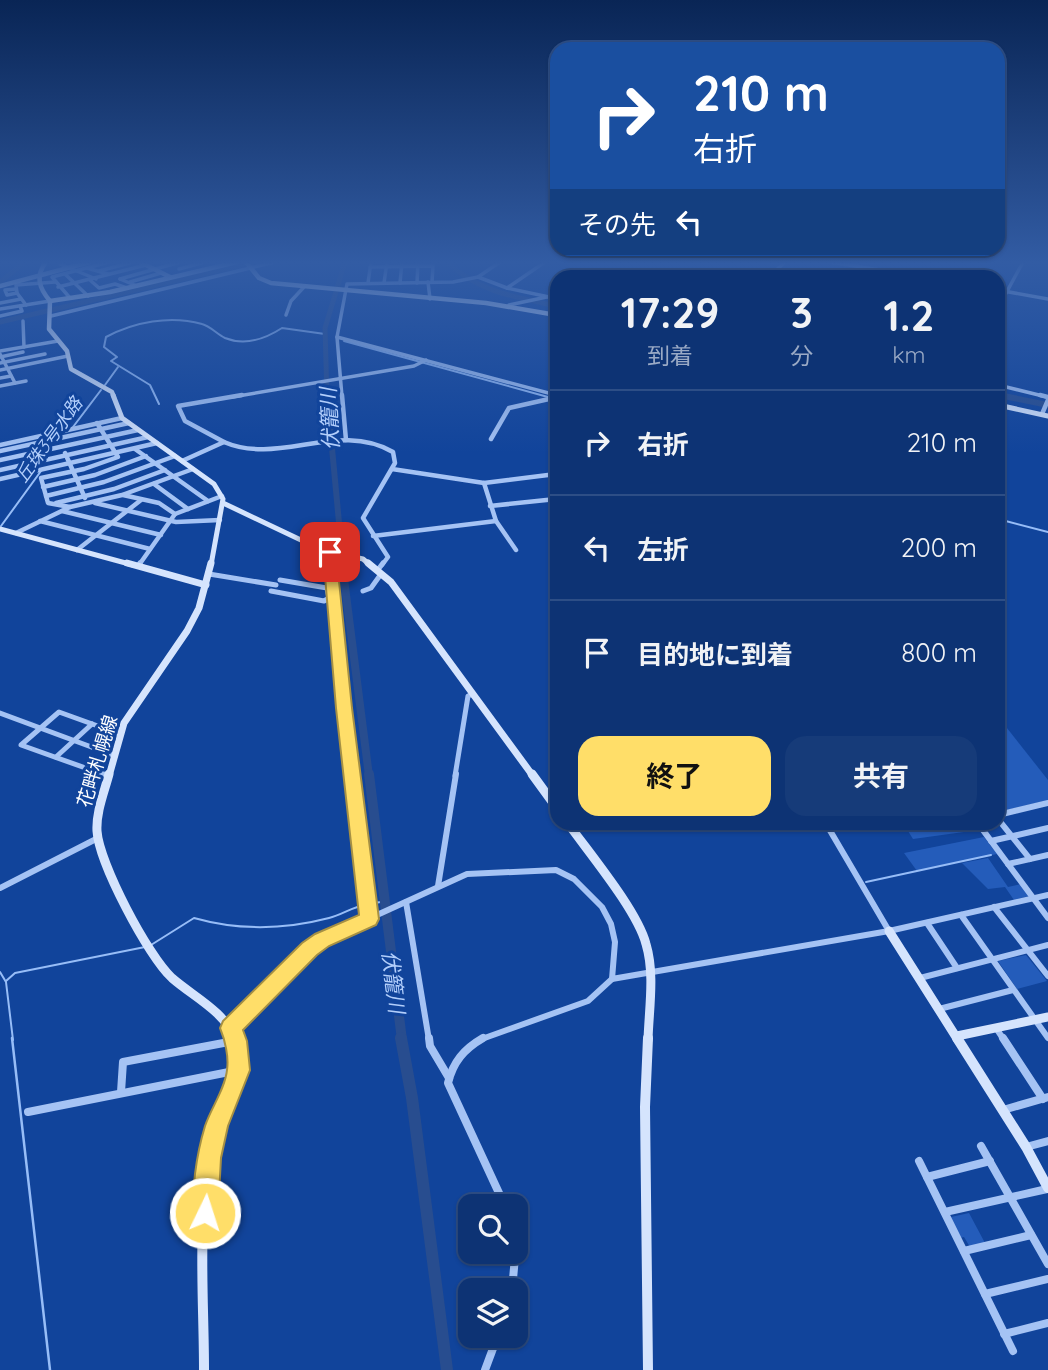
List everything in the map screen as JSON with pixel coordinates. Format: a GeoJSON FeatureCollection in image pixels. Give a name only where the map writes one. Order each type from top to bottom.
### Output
{"type":"FeatureCollection","features":[{"type":"Feature","properties":{"kind":"street"},"geometry":{"type":"LineString","coordinates":[[23,326],[23,350]]}},
{"type":"Feature","properties":{"kind":"street"},"geometry":{"type":"LineString","coordinates":[[49,326],[49,330],[68,356],[69,367],[73,372],[103,386],[116,397],[122,418],[214,484],[223,500]]}},
{"type":"Feature","properties":{"kind":"street"},"geometry":{"type":"LineString","coordinates":[[339,326],[338,379],[344,440]]}},
{"type":"Feature","properties":{"kind":"street"},"geometry":{"type":"LineString","coordinates":[[337,337],[550,395]]}},
{"type":"Feature","properties":{"kind":"street"},"geometry":{"type":"LineString","coordinates":[[15,383],[0,355],[58,341]]}},
{"type":"Feature","properties":{"kind":"street"},"geometry":{"type":"LineString","coordinates":[[2,363],[44,352],[48,360]]}},
{"type":"Feature","properties":{"kind":"street"},"geometry":{"type":"LineString","coordinates":[[0,370],[68,356]]}},
{"type":"Feature","properties":{"kind":"street"},"geometry":{"type":"LineString","coordinates":[[363,591],[371,588],[388,557],[365,524],[364,513],[392,469],[395,455],[388,448],[375,442],[344,440],[247,450],[223,442],[185,421],[178,406],[423,362]]}},
{"type":"Feature","properties":{"kind":"street"},"geometry":{"type":"LineString","coordinates":[[0,378],[11,376]]}},
{"type":"Feature","properties":{"kind":"street"},"geometry":{"type":"LineString","coordinates":[[0,386],[26,381]]}},
{"type":"Feature","properties":{"kind":"street"},"geometry":{"type":"LineString","coordinates":[[1005,387],[1048,398],[1044,414],[1005,406]]}},
{"type":"Feature","properties":{"kind":"street"},"geometry":{"type":"LineString","coordinates":[[491,439],[509,408],[550,397]]}},
{"type":"Feature","properties":{"kind":"street"},"geometry":{"type":"LineString","coordinates":[[0,445],[122,418]]}},
{"type":"Feature","properties":{"kind":"street"},"geometry":{"type":"LineString","coordinates":[[70,507],[48,503],[41,478],[118,457],[113,453],[97,423]]}},
{"type":"Feature","properties":{"kind":"street"},"geometry":{"type":"LineString","coordinates":[[0,451],[129,424]]}},
{"type":"Feature","properties":{"kind":"street"},"geometry":{"type":"LineString","coordinates":[[0,460],[138,430]]}},
{"type":"Feature","properties":{"kind":"street"},"geometry":{"type":"LineString","coordinates":[[0,470],[148,437]]}},
{"type":"Feature","properties":{"kind":"street"},"geometry":{"type":"LineString","coordinates":[[12,442],[23,474]]}},
{"type":"Feature","properties":{"kind":"street"},"geometry":{"type":"LineString","coordinates":[[182,461],[223,442]]}},
{"type":"Feature","properties":{"kind":"street"},"geometry":{"type":"LineString","coordinates":[[0,479],[157,443]]}},
{"type":"Feature","properties":{"kind":"street"},"geometry":{"type":"LineString","coordinates":[[60,447],[90,503],[170,521],[220,520]]}},
{"type":"Feature","properties":{"kind":"street"},"geometry":{"type":"LineString","coordinates":[[135,449],[208,501]]}},
{"type":"Feature","properties":{"kind":"street"},"geometry":{"type":"LineString","coordinates":[[43,487],[94,475],[146,456]]}},
{"type":"Feature","properties":{"kind":"street"},"geometry":{"type":"LineString","coordinates":[[46,496],[104,482],[175,456]]}},
{"type":"Feature","properties":{"kind":"street"},"geometry":{"type":"LineString","coordinates":[[16,533],[70,507],[122,495],[193,469]]}},
{"type":"Feature","properties":{"kind":"street"},"geometry":{"type":"LineString","coordinates":[[392,469],[484,482],[550,475]]}},
{"type":"Feature","properties":{"kind":"street"},"geometry":{"type":"LineString","coordinates":[[53,504],[114,489],[165,470]]}},
{"type":"Feature","properties":{"kind":"street"},"geometry":{"type":"LineString","coordinates":[[94,475],[122,495],[159,503],[175,514]]}},
{"type":"Feature","properties":{"kind":"street"},"geometry":{"type":"LineString","coordinates":[[484,482],[496,521],[516,550]]}},
{"type":"Feature","properties":{"kind":"street"},"geometry":{"type":"LineString","coordinates":[[154,484],[188,509]]}},
{"type":"Feature","properties":{"kind":"street"},"geometry":{"type":"LineString","coordinates":[[77,550],[141,499]]}},
{"type":"Feature","properties":{"kind":"street"},"geometry":{"type":"LineString","coordinates":[[138,566],[175,514],[208,501],[223,500],[331,552],[363,559],[391,582],[550,799]]}},
{"type":"Feature","properties":{"kind":"street","name":"花畔札幌線"},"geometry":{"type":"LineString","coordinates":[[204,1370],[205,1213],[209,1158],[217,1126],[239,1070],[236,1041],[231,1028],[214,1009],[167,974],[148,946],[98,838],[98,813],[113,755],[131,710],[193,620],[209,574],[223,500]]}},
{"type":"Feature","properties":{"kind":"street"},"geometry":{"type":"LineString","coordinates":[[490,506],[550,500]]}},
{"type":"Feature","properties":{"kind":"street"},"geometry":{"type":"LineString","coordinates":[[62,511],[161,535]]}},
{"type":"Feature","properties":{"kind":"street"},"geometry":{"type":"LineString","coordinates":[[40,521],[150,549]]}},
{"type":"Feature","properties":{"kind":"street"},"geometry":{"type":"LineString","coordinates":[[373,536],[496,521]]}},
{"type":"Feature","properties":{"kind":"street"},"geometry":{"type":"LineString","coordinates":[[0,529],[206,585]]}},
{"type":"Feature","properties":{"kind":"street"},"geometry":{"type":"LineString","coordinates":[[331,552],[344,708],[373,917]]}},
{"type":"Feature","properties":{"kind":"street"},"geometry":{"type":"LineString","coordinates":[[209,574],[278,583],[327,588],[329,597],[324,601],[269,594],[278,583],[284,575]]}},
{"type":"Feature","properties":{"kind":"street"},"geometry":{"type":"LineString","coordinates":[[438,886],[468,696],[473,694]]}},
{"type":"Feature","properties":{"kind":"street"},"geometry":{"type":"LineString","coordinates":[[108,776],[21,745],[59,712],[120,734]]}},
{"type":"Feature","properties":{"kind":"street"},"geometry":{"type":"LineString","coordinates":[[0,713],[113,755]]}},
{"type":"Feature","properties":{"kind":"street"},"geometry":{"type":"LineString","coordinates":[[56,757],[92,724]]}},
{"type":"Feature","properties":{"kind":"street"},"geometry":{"type":"LineString","coordinates":[[1005,815],[1048,803]]}},
{"type":"Feature","properties":{"kind":"street"},"geometry":{"type":"LineString","coordinates":[[1005,827],[1030,859]]}},
{"type":"Feature","properties":{"kind":"street"},"geometry":{"type":"LineString","coordinates":[[990,841],[1048,828]]}},
{"type":"Feature","properties":{"kind":"street"},"geometry":{"type":"LineString","coordinates":[[573,830],[637,922],[646,943],[651,972],[645,1107],[648,1370]]}},
{"type":"Feature","properties":{"kind":"street"},"geometry":{"type":"LineString","coordinates":[[830,830],[1026,1147],[1048,1188],[944,1212]]}},
{"type":"Feature","properties":{"kind":"street"},"geometry":{"type":"LineString","coordinates":[[982,830],[1048,918]]}},
{"type":"Feature","properties":{"kind":"street"},"geometry":{"type":"LineString","coordinates":[[0,888],[98,838]]}},
{"type":"Feature","properties":{"kind":"street"},"geometry":{"type":"LineString","coordinates":[[1008,864],[1048,855]]}},
{"type":"Feature","properties":{"kind":"street"},"geometry":{"type":"LineString","coordinates":[[231,1028],[322,940],[467,874],[556,870],[567,874],[602,907],[611,924],[615,942],[612,979]]}},
{"type":"Feature","properties":{"kind":"street"},"geometry":{"type":"LineString","coordinates":[[499,1194],[448,1083],[459,1055],[470,1045],[485,1037],[588,1001],[612,979],[890,931],[1048,895]]}},
{"type":"Feature","properties":{"kind":"street"},"geometry":{"type":"LineString","coordinates":[[404,903],[430,1046],[449,1078]]}},
{"type":"Feature","properties":{"kind":"street"},"geometry":{"type":"LineString","coordinates":[[994,907],[1048,976]]}},
{"type":"Feature","properties":{"kind":"street"},"geometry":{"type":"LineString","coordinates":[[961,915],[1048,1038]]}},
{"type":"Feature","properties":{"kind":"street"},"geometry":{"type":"LineString","coordinates":[[927,923],[957,968]]}},
{"type":"Feature","properties":{"kind":"street"},"geometry":{"type":"LineString","coordinates":[[920,978],[1048,945]]}},
{"type":"Feature","properties":{"kind":"street"},"geometry":{"type":"LineString","coordinates":[[939,1009],[1013,990]]}},
{"type":"Feature","properties":{"kind":"street"},"geometry":{"type":"LineString","coordinates":[[957,1037],[1048,1017]]}},
{"type":"Feature","properties":{"kind":"street"},"geometry":{"type":"LineString","coordinates":[[996,1028],[1045,1098],[1003,1110]]}},
{"type":"Feature","properties":{"kind":"street"},"geometry":{"type":"LineString","coordinates":[[121,1092],[123,1062],[236,1041]]}},
{"type":"Feature","properties":{"kind":"street"},"geometry":{"type":"LineString","coordinates":[[28,1112],[239,1070]]}},
{"type":"Feature","properties":{"kind":"street"},"geometry":{"type":"LineString","coordinates":[[1026,1147],[1048,1141]]}},
{"type":"Feature","properties":{"kind":"street"},"geometry":{"type":"LineString","coordinates":[[981,1146],[1048,1264]]}},
{"type":"Feature","properties":{"kind":"street"},"geometry":{"type":"LineString","coordinates":[[919,1161],[1013,1351]]}},
{"type":"Feature","properties":{"kind":"street"},"geometry":{"type":"LineString","coordinates":[[927,1177],[990,1161]]}},
{"type":"Feature","properties":{"kind":"street"},"geometry":{"type":"LineString","coordinates":[[964,1251],[1031,1235]]}},
{"type":"Feature","properties":{"kind":"street"},"geometry":{"type":"LineString","coordinates":[[985,1294],[1048,1279]]}},
{"type":"Feature","properties":{"kind":"street"},"geometry":{"type":"LineString","coordinates":[[1004,1334],[1048,1323]]}},
{"type":"Feature","properties":{"kind":"street"},"geometry":{"type":"LineString","coordinates":[[485,1370],[493,1348]]}},
{"type":"Feature","properties":{"kind":"shaded area"},"geometry":{"type":"Polygon","coordinates":[[[1005,726],[1048,780],[1048,800],[1005,810],[1005,726]]]}},
{"type":"Feature","properties":{"kind":"shaded area"},"geometry":{"type":"Polygon","coordinates":[[[907,830],[971,831],[913,839],[907,830]]]}},
{"type":"Feature","properties":{"kind":"shaded area"},"geometry":{"type":"Polygon","coordinates":[[[984,837],[997,854],[917,871],[904,853],[984,837]]]}},
{"type":"Feature","properties":{"kind":"shaded area"},"geometry":{"type":"Polygon","coordinates":[[[988,858],[1008,887],[1021,884],[1029,896],[1014,900],[1005,887],[988,889],[962,863],[988,858]]]}},
{"type":"Feature","properties":{"kind":"shaded area"},"geometry":{"type":"Polygon","coordinates":[[[1026,955],[1047,981],[1017,989],[998,961],[1026,955]]]}},
{"type":"Feature","properties":{"kind":"shaded area"},"geometry":{"type":"Polygon","coordinates":[[[969,1213],[985,1243],[970,1247],[964,1237],[960,1238],[951,1217],[969,1213]]]}},
{"type":"Feature","properties":{"kind":"waterway"},"geometry":{"type":"LineString","coordinates":[[132,326],[106,337],[104,347],[117,357],[111,361],[150,385],[159,404]]}},
{"type":"Feature","properties":{"kind":"waterway"},"geometry":{"type":"LineString","coordinates":[[208,326],[225,338],[240,341],[262,338],[282,328],[325,334]]}},
{"type":"Feature","properties":{"kind":"waterway","name":"伏籠川"},"geometry":{"type":"LineString","coordinates":[[326,326],[327,397]]}},
{"type":"Feature","properties":{"kind":"waterway"},"geometry":{"type":"LineString","coordinates":[[344,341],[548,397]]}},
{"type":"Feature","properties":{"kind":"waterway","name":"丘珠3号水路"},"geometry":{"type":"LineString","coordinates":[[105,385],[118,367]]}},
{"type":"Feature","properties":{"kind":"waterway","name":"丘珠3号水路"},"geometry":{"type":"LineString","coordinates":[[73,427],[101,390]]}},
{"type":"Feature","properties":{"kind":"waterway","name":"伏籠川"},"geometry":{"type":"LineString","coordinates":[[327,395],[343,565]]}},
{"type":"Feature","properties":{"kind":"waterway"},"geometry":{"type":"LineString","coordinates":[[1005,396],[1048,405]]}},
{"type":"Feature","properties":{"kind":"waterway","name":"丘珠3号水路"},"geometry":{"type":"LineString","coordinates":[[1,526],[41,471]]}},
{"type":"Feature","properties":{"kind":"waterway"},"geometry":{"type":"LineString","coordinates":[[1005,521],[1048,532]]}},
{"type":"Feature","properties":{"kind":"waterway","name":"伏籠川"},"geometry":{"type":"LineString","coordinates":[[342,563],[369,776]]}},
{"type":"Feature","properties":{"kind":"waterway","name":"伏籠川"},"geometry":{"type":"LineString","coordinates":[[369,774],[402,1040]]}},
{"type":"Feature","properties":{"kind":"waterway"},"geometry":{"type":"LineString","coordinates":[[866,882],[991,855]]}},
{"type":"Feature","properties":{"kind":"waterway"},"geometry":{"type":"LineString","coordinates":[[375,903],[386,901]]}},
{"type":"Feature","properties":{"kind":"waterway"},"geometry":{"type":"LineString","coordinates":[[151,945],[194,918],[245,927],[278,927],[329,918],[365,905]]}},
{"type":"Feature","properties":{"kind":"waterway"},"geometry":{"type":"LineString","coordinates":[[6,981],[15,973],[145,947]]}},
{"type":"Feature","properties":{"kind":"waterway"},"geometry":{"type":"LineString","coordinates":[[0,972],[6,982],[13,1040]]}},
{"type":"Feature","properties":{"kind":"waterway"},"geometry":{"type":"LineString","coordinates":[[12,1038],[50,1370]]}},
{"type":"Feature","properties":{"kind":"waterway","name":"伏籠川"},"geometry":{"type":"LineString","coordinates":[[401,1038],[412,1098],[447,1370]]}},
{"type":"Feature","properties":{"kind":"route"},"geometry":{"type":"LineString","coordinates":[[205,1213],[209,1158],[231,1084],[239,1070],[236,1041],[231,1028],[310,949],[322,940],[369,919],[369,901],[344,708],[330,552]]}}]}
